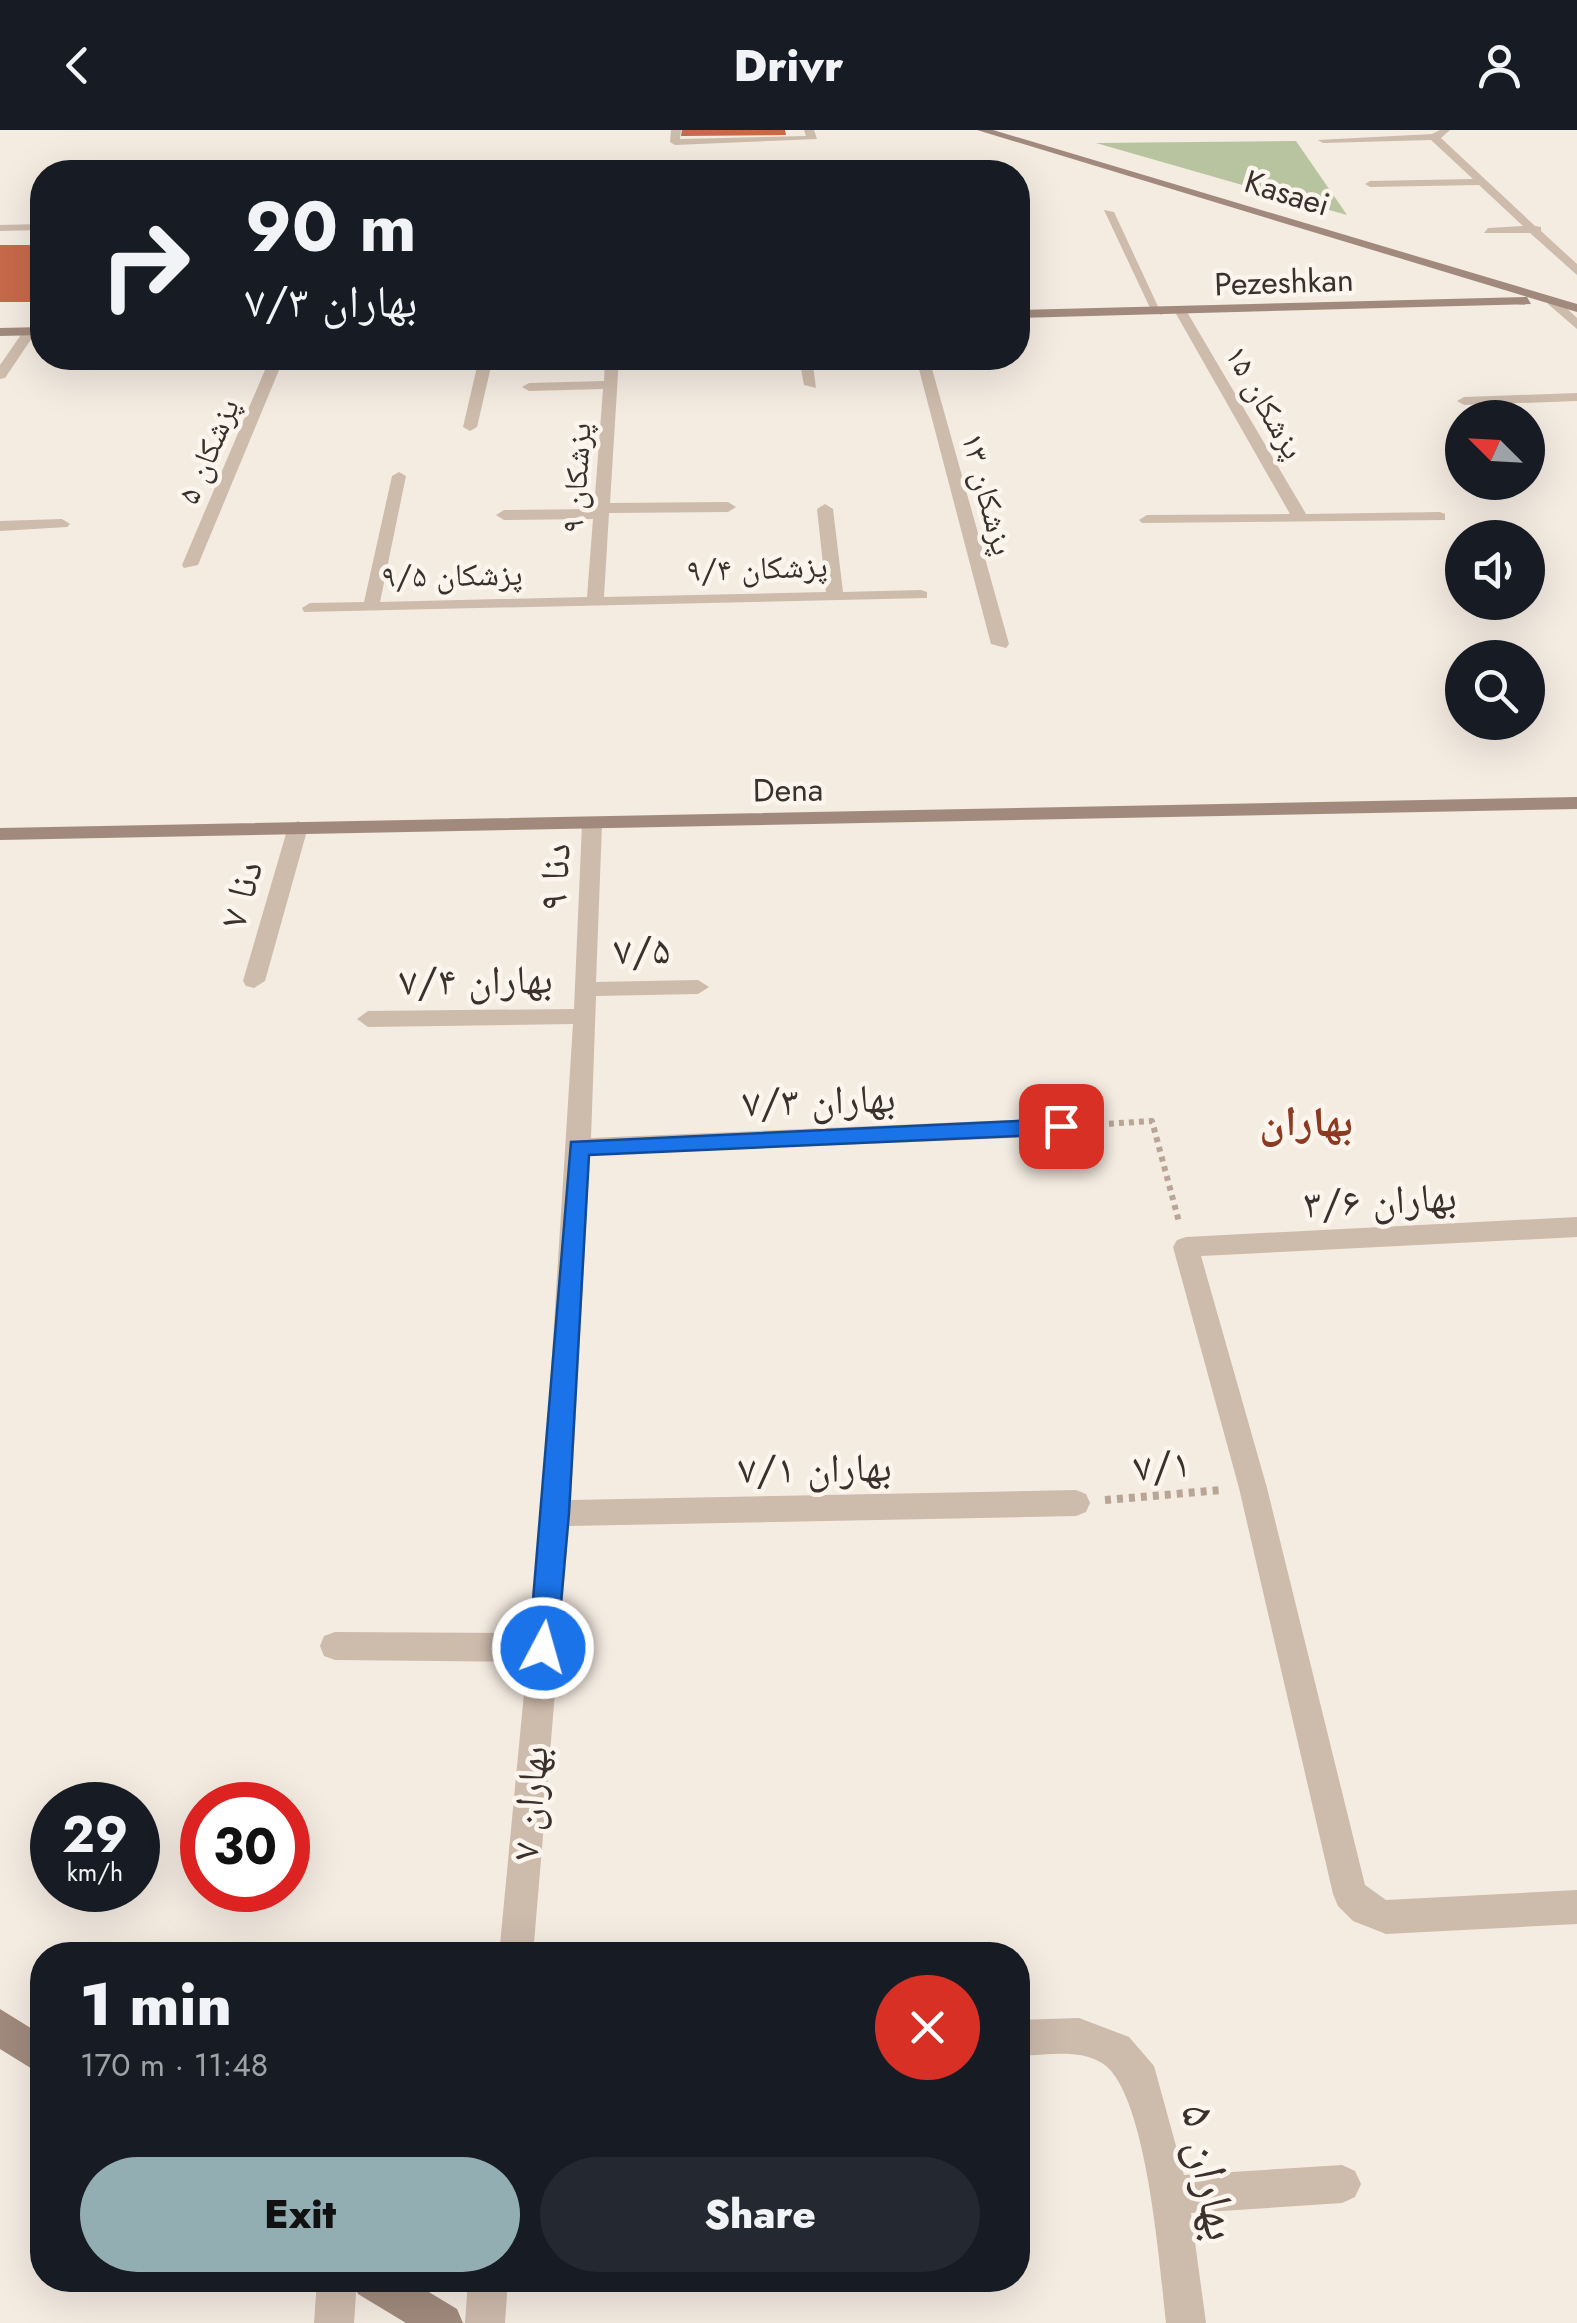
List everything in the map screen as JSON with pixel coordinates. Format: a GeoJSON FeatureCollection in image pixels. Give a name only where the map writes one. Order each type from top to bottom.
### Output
{"type":"FeatureCollection","features":[{"type":"Feature","properties":{"kind":"street"},"geometry":{"type":"LineString","coordinates":[[676,130],[676,142],[812,139],[809,130]]}},
{"type":"Feature","properties":{"kind":"street","name":"Kasaei"},"geometry":{"type":"LineString","coordinates":[[982,130],[1020,136],[1577,308]]}},
{"type":"Feature","properties":{"kind":"street"},"geometry":{"type":"LineString","coordinates":[[1323,140],[1434,137],[1450,130]]}},
{"type":"Feature","properties":{"kind":"street","name":"Kasaei"},"geometry":{"type":"LineString","coordinates":[[1020,136],[1040,136],[1385,236]]}},
{"type":"Feature","properties":{"kind":"street"},"geometry":{"type":"LineString","coordinates":[[1434,137],[1577,271]]}},
{"type":"Feature","properties":{"kind":"street"},"geometry":{"type":"LineString","coordinates":[[1370,184],[1486,182]]}},
{"type":"Feature","properties":{"kind":"street"},"geometry":{"type":"LineString","coordinates":[[1108,212],[1158,312]]}},
{"type":"Feature","properties":{"kind":"street"},"geometry":{"type":"LineString","coordinates":[[0,228],[30,227]]}},
{"type":"Feature","properties":{"kind":"street"},"geometry":{"type":"LineString","coordinates":[[1488,231],[1536,230]]}},
{"type":"Feature","properties":{"kind":"street"},"geometry":{"type":"LineString","coordinates":[[1552,300],[1577,325]]}},
{"type":"Feature","properties":{"kind":"street","name":"Pezeshkan"},"geometry":{"type":"LineString","coordinates":[[1030,314],[1552,300]]}},
{"type":"Feature","properties":{"kind":"street","name":"۱۵ پزشکان"},"geometry":{"type":"LineString","coordinates":[[1181,312],[1301,520]]}},
{"type":"Feature","properties":{"kind":"street"},"geometry":{"type":"LineString","coordinates":[[0,332],[30,332]]}},
{"type":"Feature","properties":{"kind":"street"},"geometry":{"type":"LineString","coordinates":[[0,375],[30,339]]}},
{"type":"Feature","properties":{"kind":"street","name":"۵ پزشکان"},"geometry":{"type":"LineString","coordinates":[[190,565],[272,370]]}},
{"type":"Feature","properties":{"kind":"street"},"geometry":{"type":"LineString","coordinates":[[470,427],[483,370]]}},
{"type":"Feature","properties":{"kind":"street","name":"۹ پزشکان"},"geometry":{"type":"LineString","coordinates":[[595,603],[611,370]]}},
{"type":"Feature","properties":{"kind":"street"},"geometry":{"type":"LineString","coordinates":[[808,370],[811,385]]}},
{"type":"Feature","properties":{"kind":"street","name":"۱۳ پزشکان"},"geometry":{"type":"LineString","coordinates":[[925,370],[1000,644]]}},
{"type":"Feature","properties":{"kind":"street"},"geometry":{"type":"LineString","coordinates":[[529,386],[610,386]]}},
{"type":"Feature","properties":{"kind":"street"},"geometry":{"type":"LineString","coordinates":[[1464,400],[1577,397]]}},
{"type":"Feature","properties":{"kind":"street"},"geometry":{"type":"LineString","coordinates":[[372,606],[399,476]]}},
{"type":"Feature","properties":{"kind":"street"},"geometry":{"type":"LineString","coordinates":[[504,515],[728,507]]}},
{"type":"Feature","properties":{"kind":"street"},"geometry":{"type":"LineString","coordinates":[[825,508],[834,596]]}},
{"type":"Feature","properties":{"kind":"street"},"geometry":{"type":"LineString","coordinates":[[1147,520],[1440,518]]}},
{"type":"Feature","properties":{"kind":"street"},"geometry":{"type":"LineString","coordinates":[[0,526],[62,524]]}},
{"type":"Feature","properties":{"kind":"street","name":"۹/۴ پزشکان"},"geometry":{"type":"LineString","coordinates":[[595,603],[921,595]]}},
{"type":"Feature","properties":{"kind":"street","name":"۹/۵ پزشکان"},"geometry":{"type":"LineString","coordinates":[[310,608],[595,603]]}},
{"type":"Feature","properties":{"kind":"street","name":"Dena"},"geometry":{"type":"LineString","coordinates":[[0,834],[1577,803]]}},
{"type":"Feature","properties":{"kind":"street","name":"۹ دنا"},"geometry":{"type":"LineString","coordinates":[[586,934],[592,824]]}},
{"type":"Feature","properties":{"kind":"street","name":"۷ دنا"},"geometry":{"type":"LineString","coordinates":[[254,981],[298,827]]}},
{"type":"Feature","properties":{"kind":"street","name":"۷ بهاران"},"geometry":{"type":"LineString","coordinates":[[517,1942],[556,1513],[579,1148],[586,934]]}},
{"type":"Feature","properties":{"kind":"street","name":"۷/۵"},"geometry":{"type":"LineString","coordinates":[[586,1002],[698,987]]}},
{"type":"Feature","properties":{"kind":"street","name":"۷/۴ بهاران"},"geometry":{"type":"LineString","coordinates":[[368,1019],[586,1002]]}},
{"type":"Feature","properties":{"kind":"street","name":"۷/۳ بهاران"},"geometry":{"type":"LineString","coordinates":[[579,1148],[1061,1126]]}},
{"type":"Feature","properties":{"kind":"street","name":"۳/۶ بهاران"},"geometry":{"type":"LineString","coordinates":[[1186,1247],[1577,1227]]}},
{"type":"Feature","properties":{"kind":"street"},"geometry":{"type":"LineString","coordinates":[[1186,1247],[1253,1488],[1350,1894],[1365,1909],[1386,1917],[1577,1907]]}},
{"type":"Feature","properties":{"kind":"street","name":"۷/۱ بهاران"},"geometry":{"type":"LineString","coordinates":[[556,1513],[1076,1503]]}},
{"type":"Feature","properties":{"kind":"street"},"geometry":{"type":"LineString","coordinates":[[335,1646],[543,1648]]}},
{"type":"Feature","properties":{"kind":"street"},"geometry":{"type":"LineString","coordinates":[[0,2028],[30,2048]]}},
{"type":"Feature","properties":{"kind":"street","name":"۵ بهاران"},"geometry":{"type":"LineString","coordinates":[[1030,2038],[1079,2036],[1116,2050],[1141,2079],[1170,2195],[1186,2323]]}},
{"type":"Feature","properties":{"kind":"street"},"geometry":{"type":"LineString","coordinates":[[1170,2195],[1342,2184]]}},
{"type":"Feature","properties":{"kind":"street"},"geometry":{"type":"LineString","coordinates":[[334,2323],[335,2292]]}},
{"type":"Feature","properties":{"kind":"street"},"geometry":{"type":"LineString","coordinates":[[392,2292],[443,2323]]}},
{"type":"Feature","properties":{"kind":"street"},"geometry":{"type":"LineString","coordinates":[[485,2323],[487,2292]]}},
{"type":"Feature","properties":{"kind":"path"},"geometry":{"type":"LineString","coordinates":[[1061,1126],[1152,1121],[1186,1247]]}},
{"type":"Feature","properties":{"kind":"path","name":"۷/۱"},"geometry":{"type":"LineString","coordinates":[[1076,1503],[1253,1488]]}},
{"type":"Feature","properties":{"kind":"green space"},"geometry":{"type":"Polygon","coordinates":[[[1296,141],[1347,215],[1096,143],[1296,141]]]}},
{"type":"Feature","properties":{"kind":"building"},"geometry":{"type":"Polygon","coordinates":[[[682,130],[785,130],[786,135],[681,136],[682,130]]]}},
{"type":"Feature","properties":{"kind":"building"},"geometry":{"type":"Polygon","coordinates":[[[0,245],[30,245],[30,302],[0,302],[0,245]]]}},
{"type":"Feature","properties":{"kind":"district","name":"بهاران"},"geometry":{"type":"Point","coordinates":[1306,1121]}},
{"type":"Feature","properties":{"kind":"route"},"geometry":{"type":"LineString","coordinates":[[543,1648],[556,1513],[579,1148],[1061,1126]]}}]}
